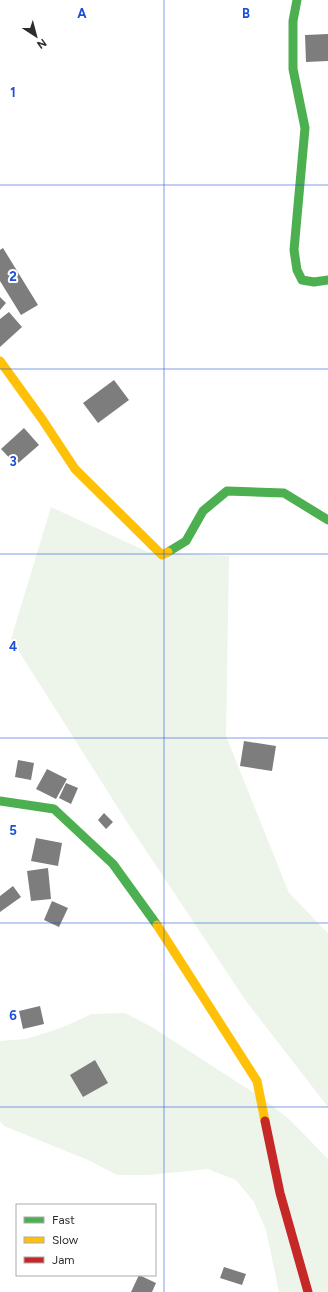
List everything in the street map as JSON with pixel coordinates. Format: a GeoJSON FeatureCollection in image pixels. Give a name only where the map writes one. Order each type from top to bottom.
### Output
{"type":"FeatureCollection","features":[{"type":"Feature","properties":{"kind":"street"},"geometry":{"type":"LineString","coordinates":[[297,0],[293,21],[293,69],[306,128],[294,250],[297,270],[302,280],[314,282],[328,280]]}},
{"type":"Feature","properties":{"kind":"street"},"geometry":{"type":"LineString","coordinates":[[0,361],[42,419],[75,469],[162,555],[186,541],[203,511],[227,491],[284,493],[328,520]]}},
{"type":"Feature","properties":{"kind":"street"},"geometry":{"type":"LineString","coordinates":[[0,801],[54,809],[113,864],[162,932],[257,1081],[280,1193],[308,1292]]}},
{"type":"Feature","properties":{"kind":"shaded area"},"geometry":{"type":"Polygon","coordinates":[[[51,507],[148,552],[229,556],[226,736],[289,893],[328,933],[328,1107],[246,1001],[127,822],[11,639],[51,507]]]}},
{"type":"Feature","properties":{"kind":"shaded area"},"geometry":{"type":"Polygon","coordinates":[[[125,1013],[152,1027],[265,1100],[290,1120],[328,1159],[328,1292],[279,1292],[266,1230],[254,1202],[236,1180],[208,1169],[148,1175],[117,1175],[88,1160],[4,1126],[0,1121],[0,1041],[26,1039],[61,1028],[92,1014],[125,1013]]]}},
{"type":"Feature","properties":{"kind":"building"},"geometry":{"type":"Polygon","coordinates":[[[328,34],[328,61],[306,62],[305,35],[328,34]]]}},
{"type":"Feature","properties":{"kind":"building"},"geometry":{"type":"Polygon","coordinates":[[[3,248],[38,305],[21,315],[0,281],[0,250],[3,248]]]}},
{"type":"Feature","properties":{"kind":"building"},"geometry":{"type":"Polygon","coordinates":[[[0,297],[6,303],[0,310],[0,297]]]}},
{"type":"Feature","properties":{"kind":"building"},"geometry":{"type":"Polygon","coordinates":[[[9,312],[22,327],[0,347],[0,319],[9,312]]]}},
{"type":"Feature","properties":{"kind":"building"},"geometry":{"type":"Polygon","coordinates":[[[114,380],[129,400],[98,423],[83,403],[114,380]]]}},
{"type":"Feature","properties":{"kind":"building"},"geometry":{"type":"Polygon","coordinates":[[[24,428],[39,445],[16,465],[1,449],[24,428]]]}},
{"type":"Feature","properties":{"kind":"building"},"geometry":{"type":"Polygon","coordinates":[[[244,741],[276,746],[272,771],[240,766],[244,741]]]}},
{"type":"Feature","properties":{"kind":"building"},"geometry":{"type":"Polygon","coordinates":[[[18,760],[34,763],[31,780],[15,777],[18,760]]]}},
{"type":"Feature","properties":{"kind":"building"},"geometry":{"type":"Polygon","coordinates":[[[47,769],[67,779],[56,799],[36,789],[47,769]]]}},
{"type":"Feature","properties":{"kind":"building"},"geometry":{"type":"Polygon","coordinates":[[[66,783],[78,788],[71,804],[59,798],[66,783]]]}},
{"type":"Feature","properties":{"kind":"building"},"geometry":{"type":"Polygon","coordinates":[[[104,813],[113,822],[106,829],[98,820],[104,813]]]}},
{"type":"Feature","properties":{"kind":"building"},"geometry":{"type":"Polygon","coordinates":[[[36,838],[62,843],[58,866],[31,861],[36,838]]]}},
{"type":"Feature","properties":{"kind":"building"},"geometry":{"type":"Polygon","coordinates":[[[48,868],[51,899],[31,901],[27,871],[48,868]]]}},
{"type":"Feature","properties":{"kind":"building"},"geometry":{"type":"Polygon","coordinates":[[[13,886],[21,897],[0,912],[0,896],[13,886]]]}},
{"type":"Feature","properties":{"kind":"building"},"geometry":{"type":"Polygon","coordinates":[[[52,901],[68,908],[59,927],[44,920],[52,901]]]}},
{"type":"Feature","properties":{"kind":"building"},"geometry":{"type":"Polygon","coordinates":[[[40,1006],[44,1024],[23,1029],[19,1011],[40,1006]]]}},
{"type":"Feature","properties":{"kind":"building"},"geometry":{"type":"Polygon","coordinates":[[[95,1060],[108,1083],[83,1097],[70,1075],[95,1060]]]}},
{"type":"Feature","properties":{"kind":"building"},"geometry":{"type":"Polygon","coordinates":[[[224,1267],[246,1274],[242,1285],[220,1278],[224,1267]]]}},
{"type":"Feature","properties":{"kind":"building"},"geometry":{"type":"Polygon","coordinates":[[[139,1276],[156,1283],[152,1292],[131,1292],[139,1276]]]}},
{"type":"Feature","properties":{"kind":"traffic: fast"},"geometry":{"type":"LineString","coordinates":[[297,0],[293,21],[293,69],[305,128],[294,250],[297,270],[302,280],[314,282],[328,280]]}},
{"type":"Feature","properties":{"kind":"traffic: fast"},"geometry":{"type":"LineString","coordinates":[[168,552],[186,541],[203,511],[227,491],[284,493],[328,520]]}},
{"type":"Feature","properties":{"kind":"traffic: fast"},"geometry":{"type":"LineString","coordinates":[[0,801],[54,809],[113,864],[157,925]]}},
{"type":"Feature","properties":{"kind":"traffic: slow"},"geometry":{"type":"LineString","coordinates":[[0,361],[42,419],[75,469],[162,555],[168,552]]}},
{"type":"Feature","properties":{"kind":"traffic: slow"},"geometry":{"type":"LineString","coordinates":[[157,925],[257,1081],[265,1121]]}},
{"type":"Feature","properties":{"kind":"traffic: jam"},"geometry":{"type":"LineString","coordinates":[[265,1121],[280,1193],[308,1292]]}}]}
